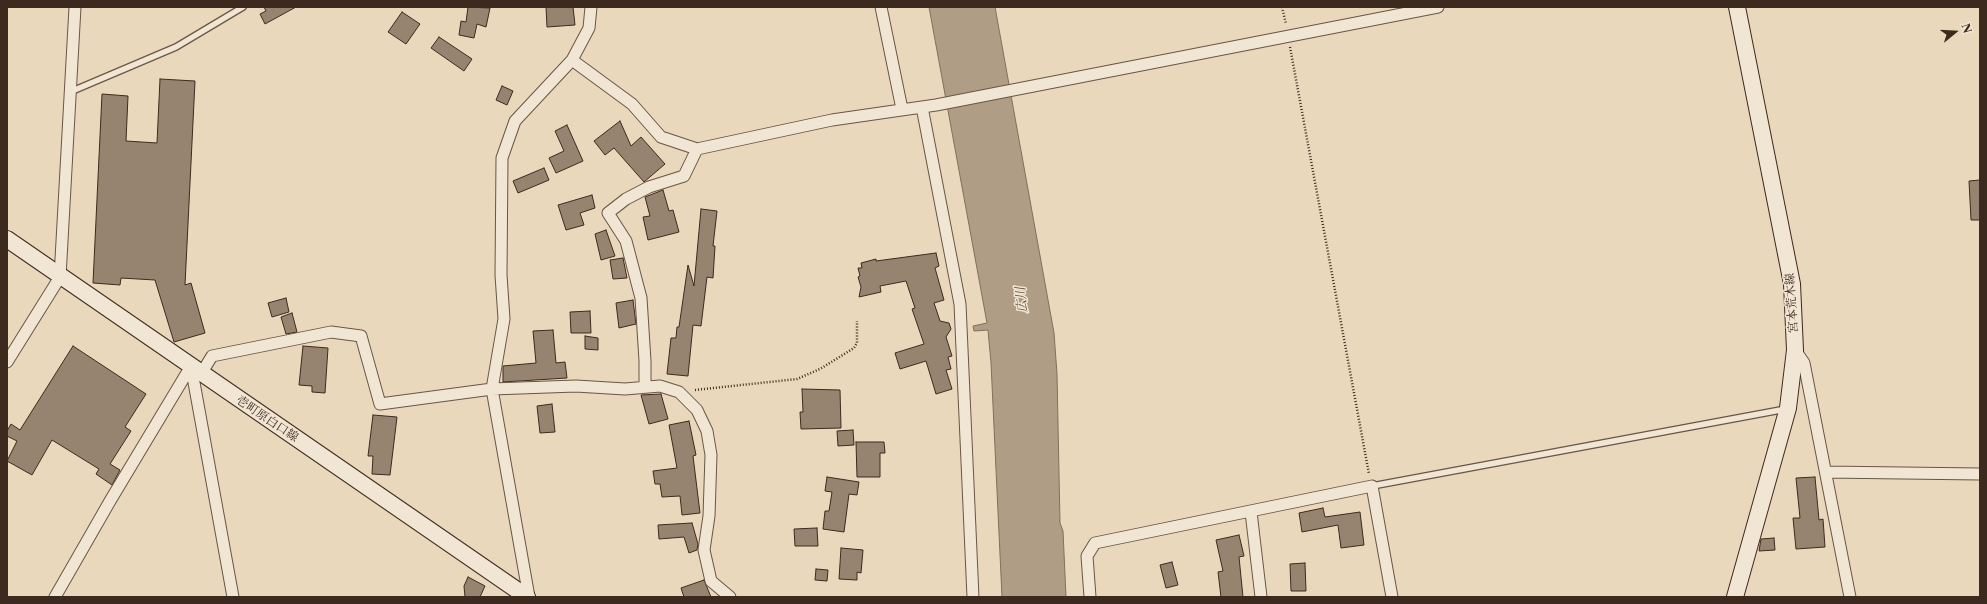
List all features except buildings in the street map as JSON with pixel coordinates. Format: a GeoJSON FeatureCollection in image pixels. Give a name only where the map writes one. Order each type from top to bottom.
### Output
{"type":"FeatureCollection","features":[{"type":"Feature","properties":{"kind":"main road","name":"宮本荒木線"},"geometry":{"type":"LineString","coordinates":[[1735,597],[1788,408],[1795,350],[1792,284],[1737,7]]}},
{"type":"Feature","properties":{"kind":"main road","name":"壱町原白口線"},"geometry":{"type":"LineString","coordinates":[[7,239],[528,597]]}},
{"type":"Feature","properties":{"kind":"street"},"geometry":{"type":"LineString","coordinates":[[7,362],[60,276],[74,7]]}},
{"type":"Feature","properties":{"kind":"street"},"geometry":{"type":"LineString","coordinates":[[528,597],[492,389],[504,318],[501,275],[502,158],[515,121],[572,60],[589,28],[591,7]]}},
{"type":"Feature","properties":{"kind":"street"},"geometry":{"type":"LineString","coordinates":[[881,7],[902,109]]}},
{"type":"Feature","properties":{"kind":"street"},"geometry":{"type":"LineString","coordinates":[[572,60],[632,104],[661,137],[697,149],[832,120],[936,105],[1041,86],[1438,7]]}},
{"type":"Feature","properties":{"kind":"street"},"geometry":{"type":"LineString","coordinates":[[922,107],[960,304],[973,597]]}},
{"type":"Feature","properties":{"kind":"street"},"geometry":{"type":"LineString","coordinates":[[644,387],[646,362],[641,298],[626,241],[608,213],[626,199],[649,187],[684,176],[697,149]]}},
{"type":"Feature","properties":{"kind":"street"},"geometry":{"type":"LineString","coordinates":[[55,597],[110,501],[196,370],[212,356],[331,332],[361,336],[380,404],[492,389],[576,386],[625,389],[660,386],[680,392],[698,410],[707,431],[711,455],[709,516],[704,550],[711,581],[730,597]]}},
{"type":"Feature","properties":{"kind":"street"},"geometry":{"type":"LineString","coordinates":[[1795,350],[1804,363],[1850,597]]}},
{"type":"Feature","properties":{"kind":"street"},"geometry":{"type":"LineString","coordinates":[[196,370],[233,597]]}},
{"type":"Feature","properties":{"kind":"street"},"geometry":{"type":"LineString","coordinates":[[1826,472],[1980,474]]}},
{"type":"Feature","properties":{"kind":"street"},"geometry":{"type":"LineString","coordinates":[[1090,597],[1087,556],[1095,543],[1372,486],[1392,597]]}},
{"type":"Feature","properties":{"kind":"street"},"geometry":{"type":"LineString","coordinates":[[1251,512],[1261,597]]}},
{"type":"Feature","properties":{"kind":"lane"},"geometry":{"type":"LineString","coordinates":[[70,92],[176,47],[243,7]]}},
{"type":"Feature","properties":{"kind":"lane"},"geometry":{"type":"LineString","coordinates":[[1372,486],[1788,408]]}},
{"type":"Feature","properties":{"kind":"path"},"geometry":{"type":"LineString","coordinates":[[1282,7],[1372,486]]}},
{"type":"Feature","properties":{"kind":"path"},"geometry":{"type":"LineString","coordinates":[[680,392],[797,379],[820,369],[854,348],[857,343],[857,321]]}},
{"type":"Feature","properties":{"kind":"water","name":"広川"},"geometry":{"type":"Polygon","coordinates":[[[929,7],[995,7],[1054,333],[1057,374],[1060,523],[1063,531],[1066,597],[1002,597],[991,363],[988,330],[974,331],[973,326],[987,323],[929,7]]]}}]}
